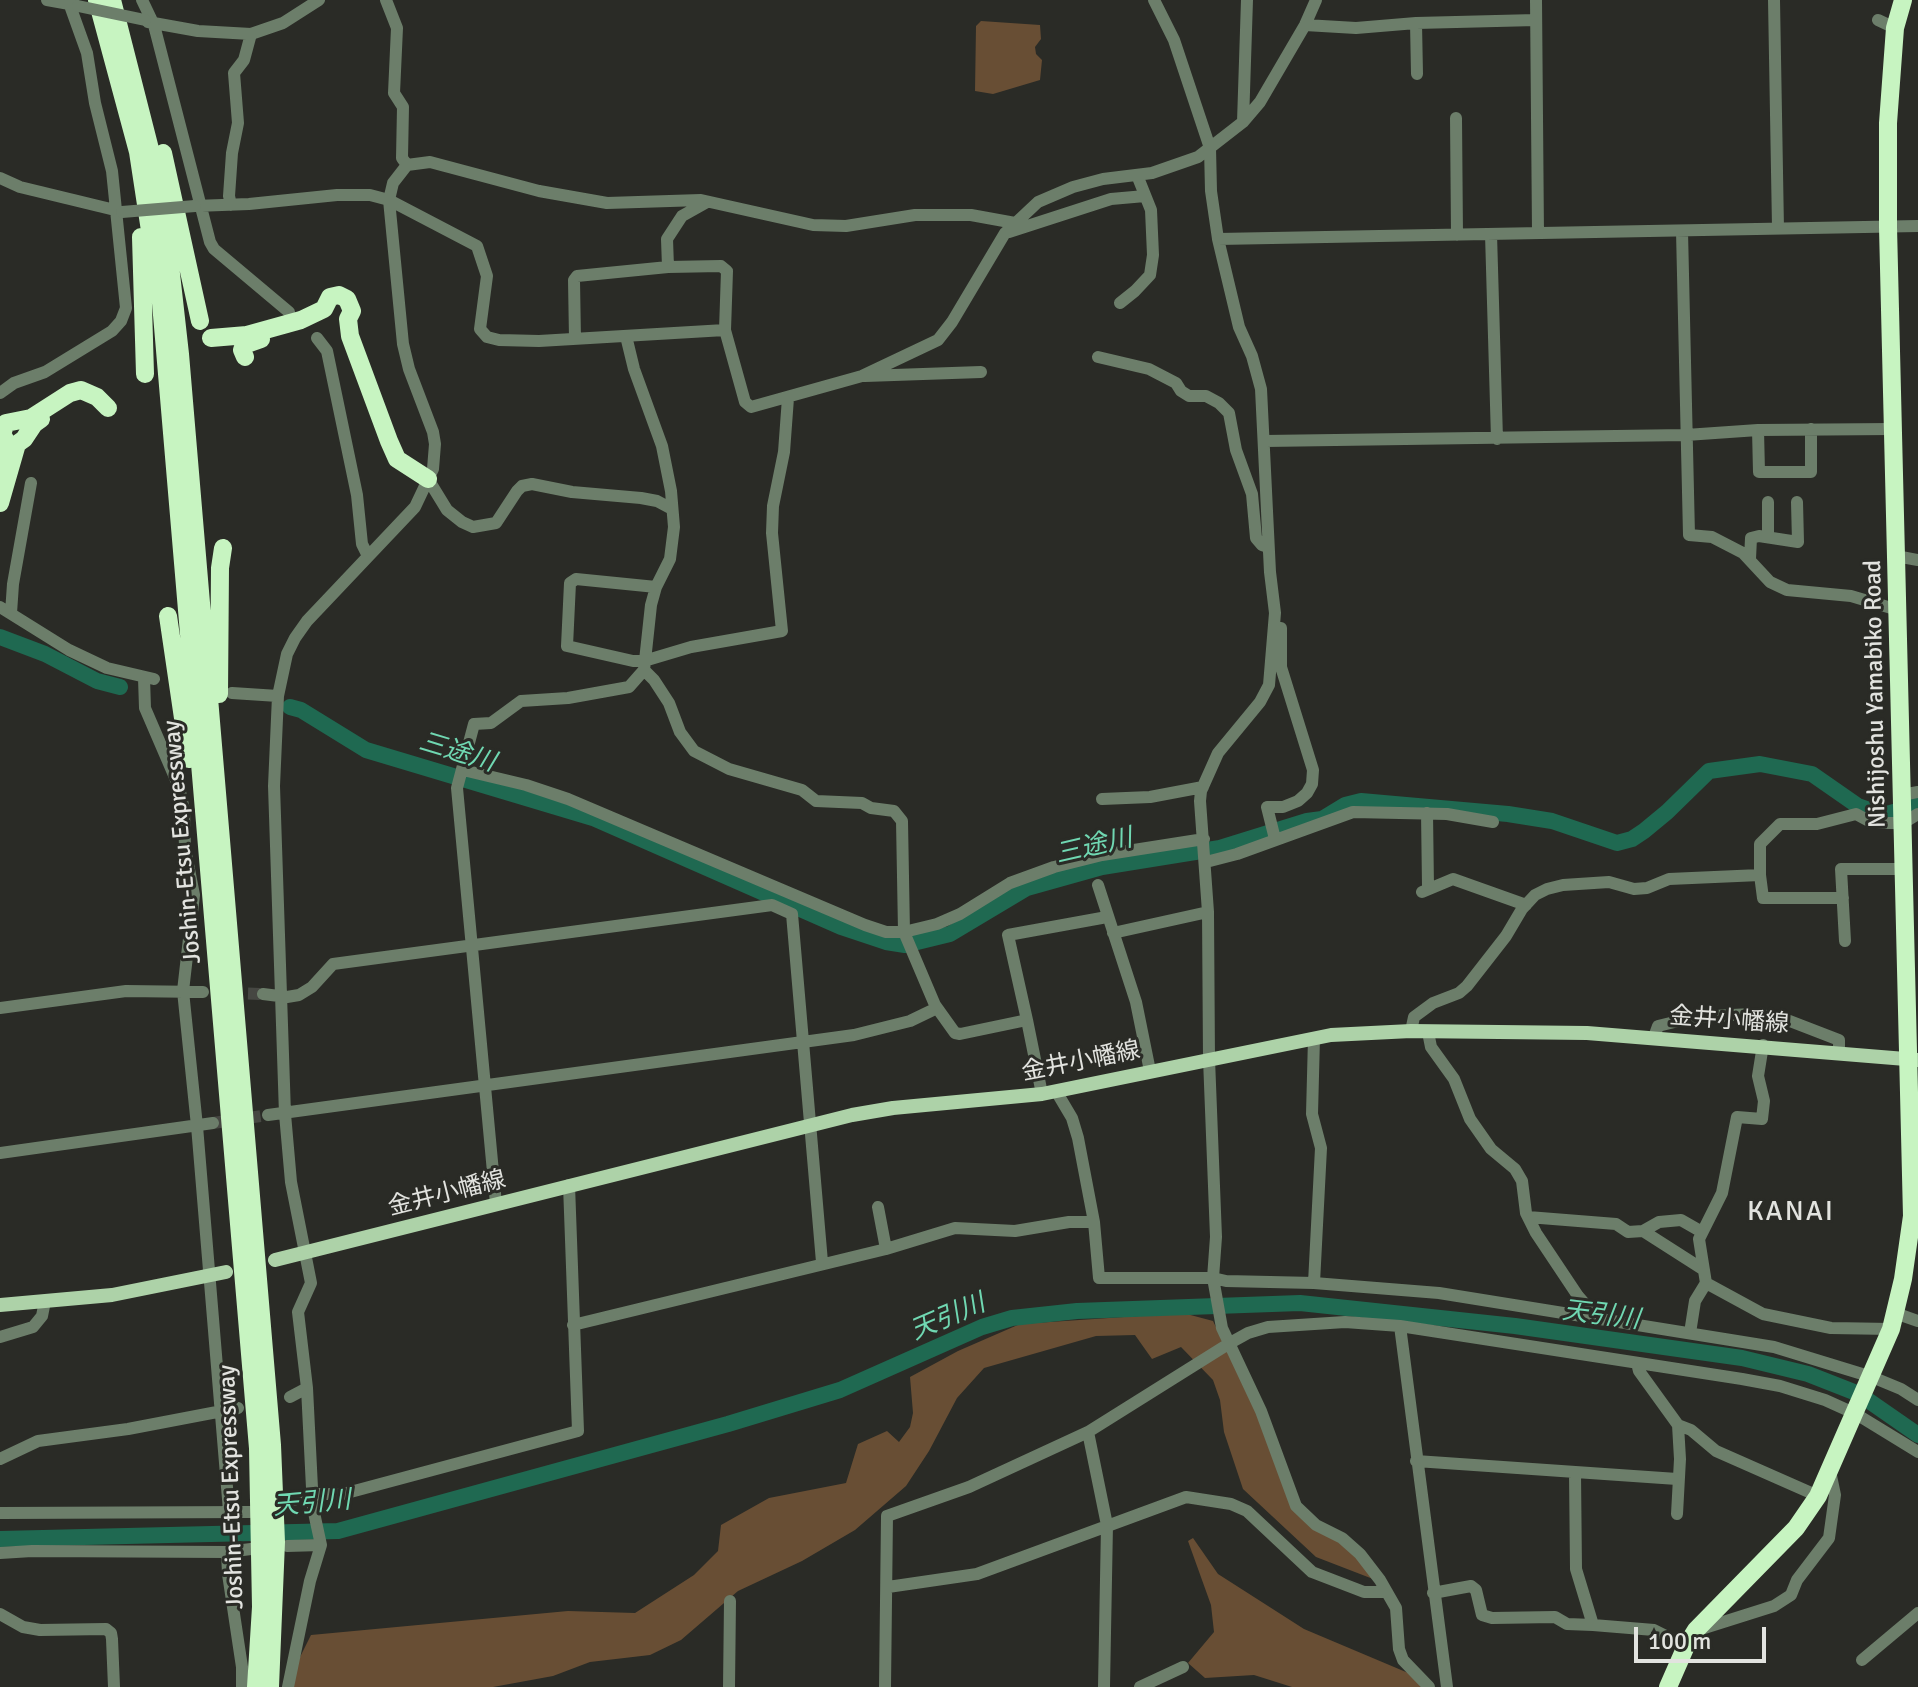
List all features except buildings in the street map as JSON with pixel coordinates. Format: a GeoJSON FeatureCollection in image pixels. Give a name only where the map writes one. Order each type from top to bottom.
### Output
{"type":"FeatureCollection","features":[{"type":"Feature","properties":{"kind":"highway","name":"Nishijoshu Yamabiko Road"},"geometry":{"type":"LineString","coordinates":[[1856,1412],[1893,1321],[1915,1216],[1913,992],[1904,869],[1907,807],[1896,556],[1888,227],[1888,123],[1895,28],[1903,0]]}},
{"type":"Feature","properties":{"kind":"highway","name":"Joshin-Etsu Expressway"},"geometry":{"type":"LineString","coordinates":[[108,1],[112,47],[138,152],[159,291],[254,1397],[267,1510]]}},
{"type":"Feature","properties":{"kind":"highway","name":"Joshin-Etsu Expressway"},"geometry":{"type":"LineString","coordinates":[[108,1],[151,153],[172,280],[267,1377],[270,1687]]}},
{"type":"Feature","properties":{"kind":"highway"},"geometry":{"type":"LineString","coordinates":[[108,1],[161,148],[200,321]]}},
{"type":"Feature","properties":{"kind":"highway"},"geometry":{"type":"LineString","coordinates":[[112,47],[139,214],[144,278],[145,374]]}},
{"type":"Feature","properties":{"kind":"highway"},"geometry":{"type":"LineString","coordinates":[[211,338],[227,339],[301,320],[324,309],[330,297],[339,295],[347,299],[352,311],[348,319],[350,336],[397,459],[428,479]]}},
{"type":"Feature","properties":{"kind":"highway"},"geometry":{"type":"LineString","coordinates":[[245,357],[242,350],[244,345],[251,342],[317,322],[340,324],[390,460],[406,474],[428,479]]}},
{"type":"Feature","properties":{"kind":"highway"},"geometry":{"type":"LineString","coordinates":[[0,481],[7,454],[2,434],[6,423],[31,418],[70,393],[81,390],[97,397],[108,408]]}},
{"type":"Feature","properties":{"kind":"highway"},"geometry":{"type":"LineString","coordinates":[[0,503],[12,455],[34,424],[79,398],[92,403],[94,410],[91,419]]}},
{"type":"Feature","properties":{"kind":"highway"},"geometry":{"type":"LineString","coordinates":[[223,548],[220,568],[219,710],[227,904]]}},
{"type":"Feature","properties":{"kind":"highway"},"geometry":{"type":"LineString","coordinates":[[168,616],[214,924]]}},
{"type":"Feature","properties":{"kind":"highway"},"geometry":{"type":"LineString","coordinates":[[1668,1687],[1691,1638],[1735,1588],[1796,1528],[1818,1496],[1856,1412]]}},
{"type":"Feature","properties":{"kind":"highway","name":"Joshin-Etsu Expressway"},"geometry":{"type":"LineString","coordinates":[[256,1687],[269,1545]]}},
{"type":"Feature","properties":{"kind":"main road","name":"金井小幡線"},"geometry":{"type":"LineString","coordinates":[[275,1260],[811,1125],[893,1108],[1049,1092],[1314,1038],[1367,1031],[1587,1033],[1763,1045],[1914,1060]]}},
{"type":"Feature","properties":{"kind":"main road"},"geometry":{"type":"LineString","coordinates":[[0,1305],[112,1295],[226,1272]]}},
{"type":"Feature","properties":{"kind":"street"},"geometry":{"type":"LineString","coordinates":[[47,0],[150,23],[251,34],[283,23],[319,0]]}},
{"type":"Feature","properties":{"kind":"street"},"geometry":{"type":"LineString","coordinates":[[142,0],[198,207],[214,249],[289,312]]}},
{"type":"Feature","properties":{"kind":"street"},"geometry":{"type":"LineString","coordinates":[[386,0],[397,28],[394,93],[403,107],[402,158],[407,165]]}},
{"type":"Feature","properties":{"kind":"street"},"geometry":{"type":"LineString","coordinates":[[1154,0],[1174,40],[1210,148],[1211,191],[1218,239],[1239,327],[1252,356],[1261,389],[1268,547],[1275,613],[1269,685],[1260,702],[1218,753],[1200,801],[1208,912],[1209,1059],[1216,1223],[1213,1278],[1222,1328],[1261,1411],[1296,1506],[1316,1525],[1342,1538],[1360,1554],[1396,1608],[1399,1649],[1403,1660],[1429,1687]]}},
{"type":"Feature","properties":{"kind":"street"},"geometry":{"type":"LineString","coordinates":[[1243,122],[1247,0]]}},
{"type":"Feature","properties":{"kind":"street"},"geometry":{"type":"LineString","coordinates":[[575,339],[574,280],[577,276],[668,267],[721,266],[727,271],[725,330],[745,402],[751,407],[862,376],[938,340],[1005,233],[1038,202],[1103,179],[1152,173],[1198,157],[1243,122],[1260,102],[1316,0]]}},
{"type":"Feature","properties":{"kind":"street"},"geometry":{"type":"LineString","coordinates":[[1536,0],[1538,233]]}},
{"type":"Feature","properties":{"kind":"street"},"geometry":{"type":"LineString","coordinates":[[1774,0],[1778,228]]}},
{"type":"Feature","properties":{"kind":"street"},"geometry":{"type":"LineString","coordinates":[[0,393],[14,383],[45,372],[112,331],[121,321],[126,308],[112,171],[95,103],[87,53],[71,3]]}},
{"type":"Feature","properties":{"kind":"street"},"geometry":{"type":"LineString","coordinates":[[1305,25],[1356,28],[1536,20]]}},
{"type":"Feature","properties":{"kind":"street"},"geometry":{"type":"LineString","coordinates":[[1878,20],[1895,28]]}},
{"type":"Feature","properties":{"kind":"street"},"geometry":{"type":"LineString","coordinates":[[1416,23],[1417,74]]}},
{"type":"Feature","properties":{"kind":"street"},"geometry":{"type":"LineString","coordinates":[[231,205],[232,153],[238,123],[234,73],[244,60],[251,34]]}},
{"type":"Feature","properties":{"kind":"street"},"geometry":{"type":"LineString","coordinates":[[1456,118],[1457,235]]}},
{"type":"Feature","properties":{"kind":"street"},"geometry":{"type":"LineString","coordinates":[[288,1687],[310,1581],[321,1545],[313,1508],[307,1388],[298,1312],[311,1283],[291,1182],[285,1114],[274,786],[278,696],[287,654],[295,638],[307,621],[415,507],[435,456],[435,444],[403,344],[389,200],[393,183],[407,165],[430,162],[539,191],[607,203],[707,202],[813,225],[846,226],[915,215],[971,215],[1015,223]]}},
{"type":"Feature","properties":{"kind":"street"},"geometry":{"type":"LineString","coordinates":[[1120,303],[1150,275],[1153,255],[1151,210],[1137,175]]}},
{"type":"Feature","properties":{"kind":"street"},"geometry":{"type":"LineString","coordinates":[[0,178],[20,187],[118,211],[370,195],[389,200],[477,246],[487,276],[480,329],[487,337],[499,340],[575,339],[725,330]]}},
{"type":"Feature","properties":{"kind":"street"},"geometry":{"type":"LineString","coordinates":[[1005,233],[1111,199],[1145,196]]}},
{"type":"Feature","properties":{"kind":"street"},"geometry":{"type":"LineString","coordinates":[[668,267],[667,239],[682,216],[707,202]]}},
{"type":"Feature","properties":{"kind":"street"},"geometry":{"type":"LineString","coordinates":[[1218,239],[1918,226]]}},
{"type":"Feature","properties":{"kind":"street"},"geometry":{"type":"LineString","coordinates":[[1682,231],[1689,535],[1712,537],[1743,553],[1770,582],[1787,590],[1851,596],[1898,610]]}},
{"type":"Feature","properties":{"kind":"street"},"geometry":{"type":"LineString","coordinates":[[1491,234],[1497,439]]}},
{"type":"Feature","properties":{"kind":"street"},"geometry":{"type":"LineString","coordinates":[[496,1204],[457,788],[474,724],[491,723],[521,701],[568,698],[629,687],[644,665],[656,587],[670,559],[674,527],[662,446],[634,369],[626,336]]}},
{"type":"Feature","properties":{"kind":"street"},"geometry":{"type":"LineString","coordinates":[[317,338],[327,351],[357,495],[362,544],[368,556]]}},
{"type":"Feature","properties":{"kind":"street"},"geometry":{"type":"LineString","coordinates":[[1098,357],[1149,369],[1176,383],[1189,396],[1206,396],[1229,413],[1236,450],[1252,494],[1256,538],[1268,547]]}},
{"type":"Feature","properties":{"kind":"street"},"geometry":{"type":"LineString","coordinates":[[862,376],[981,372]]}},
{"type":"Feature","properties":{"kind":"street"},"geometry":{"type":"LineString","coordinates":[[644,665],[691,647],[782,631],[772,533],[788,398]]}},
{"type":"Feature","properties":{"kind":"street"},"geometry":{"type":"LineString","coordinates":[[1758,430],[1759,472],[1811,472],[1811,429]]}},
{"type":"Feature","properties":{"kind":"street"},"geometry":{"type":"LineString","coordinates":[[1265,441],[1497,439],[1686,435],[1758,430],[1893,429]]}},
{"type":"Feature","properties":{"kind":"street"},"geometry":{"type":"LineString","coordinates":[[428,479],[447,510],[473,527],[496,523],[517,491],[522,486],[532,484],[572,492],[641,498],[657,501],[672,509]]}},
{"type":"Feature","properties":{"kind":"street"},"geometry":{"type":"LineString","coordinates":[[31,483],[13,584],[5,610],[69,650],[107,668],[149,679],[142,697],[179,787],[184,810],[185,849],[194,895],[183,991],[229,1511]]}},
{"type":"Feature","properties":{"kind":"street"},"geometry":{"type":"LineString","coordinates":[[1768,502],[1768,537]]}},
{"type":"Feature","properties":{"kind":"street"},"geometry":{"type":"LineString","coordinates":[[1750,559],[1751,538],[1768,537],[1798,542],[1797,502]]}},
{"type":"Feature","properties":{"kind":"street"},"geometry":{"type":"LineString","coordinates":[[1896,556],[1918,560]]}},
{"type":"Feature","properties":{"kind":"street"},"geometry":{"type":"LineString","coordinates":[[1275,839],[1267,807],[1283,807],[1298,801],[1312,784],[1313,770],[1281,667],[1283,643],[1276,571]]}},
{"type":"Feature","properties":{"kind":"street"},"geometry":{"type":"LineString","coordinates":[[656,587],[576,579],[570,583],[567,646],[644,665],[669,703],[680,732],[694,751],[729,769],[802,790],[816,801],[862,803],[871,808],[894,811],[902,821],[904,932],[937,1008],[955,1033],[960,1034],[1027,1020]]}},
{"type":"Feature","properties":{"kind":"street"},"geometry":{"type":"LineString","coordinates":[[232,693],[278,696]]}},
{"type":"Feature","properties":{"kind":"street"},"geometry":{"type":"LineString","coordinates":[[463,770],[568,799],[886,932],[919,930],[960,914],[1010,883],[1054,867],[1102,855],[1204,840]]}},
{"type":"Feature","properties":{"kind":"street"},"geometry":{"type":"LineString","coordinates":[[1102,799],[1150,797],[1203,787]]}},
{"type":"Feature","properties":{"kind":"street"},"geometry":{"type":"LineString","coordinates":[[1843,898],[1763,898],[1760,844],[1780,824],[1830,822],[1856,814],[1869,821],[1907,807]]}},
{"type":"Feature","properties":{"kind":"street"},"geometry":{"type":"LineString","coordinates":[[1206,862],[1237,854],[1353,812],[1427,813],[1493,822]]}},
{"type":"Feature","properties":{"kind":"street"},"geometry":{"type":"LineString","coordinates":[[1427,813],[1425,890],[1453,879],[1526,905]]}},
{"type":"Feature","properties":{"kind":"street"},"geometry":{"type":"LineString","coordinates":[[1845,941],[1841,869],[1904,869]]}},
{"type":"Feature","properties":{"kind":"street"},"geometry":{"type":"LineString","coordinates":[[1411,1031],[1414,1017],[1433,1003],[1459,993],[1467,986],[1535,895],[1563,885],[1609,882],[1634,889],[1647,888],[1669,879],[1760,875]]}},
{"type":"Feature","properties":{"kind":"street"},"geometry":{"type":"LineString","coordinates":[[1098,885],[1136,1002],[1150,1071]]}},
{"type":"Feature","properties":{"kind":"street"},"geometry":{"type":"LineString","coordinates":[[263,994],[299,995],[312,987],[333,964],[772,905],[792,914],[822,1262]]}},
{"type":"Feature","properties":{"kind":"street"},"geometry":{"type":"LineString","coordinates":[[1113,933],[1208,912]]}},
{"type":"Feature","properties":{"kind":"street"},"geometry":{"type":"LineString","coordinates":[[1107,917],[1008,935],[1027,1020],[1049,1092],[1072,1118],[1078,1138],[1094,1222],[1099,1278],[1213,1278],[1439,1293],[1774,1347],[1901,1389],[1918,1400]]}},
{"type":"Feature","properties":{"kind":"street"},"geometry":{"type":"LineString","coordinates":[[0,1008],[126,991],[203,992]]}},
{"type":"Feature","properties":{"kind":"street"},"geometry":{"type":"LineString","coordinates":[[268,1115],[854,1035],[910,1021],[937,1008]]}},
{"type":"Feature","properties":{"kind":"street"},"geometry":{"type":"LineString","coordinates":[[1654,1037],[1658,1026],[1695,1017],[1751,1014],[1782,1018],[1839,1040],[1839,1052]]}},
{"type":"Feature","properties":{"kind":"street"},"geometry":{"type":"LineString","coordinates":[[1428,1032],[1431,1047],[1454,1079],[1470,1119],[1491,1149],[1515,1169],[1522,1181],[1528,1217],[1536,1233],[1597,1318]]}},
{"type":"Feature","properties":{"kind":"street"},"geometry":{"type":"LineString","coordinates":[[1314,1038],[1312,1114],[1321,1148],[1314,1283]]}},
{"type":"Feature","properties":{"kind":"street"},"geometry":{"type":"LineString","coordinates":[[1690,1333],[1695,1301],[1705,1277],[1699,1239],[1722,1193],[1737,1117],[1762,1119],[1764,1101],[1758,1076],[1763,1045]]}},
{"type":"Feature","properties":{"kind":"street"},"geometry":{"type":"LineString","coordinates":[[0,1153],[213,1123]]}},
{"type":"Feature","properties":{"kind":"street"},"geometry":{"type":"LineString","coordinates":[[0,1513],[267,1510],[312,1494],[343,1494],[578,1431],[569,1185]]}},
{"type":"Feature","properties":{"kind":"street"},"geometry":{"type":"LineString","coordinates":[[878,1207],[886,1249]]}},
{"type":"Feature","properties":{"kind":"street"},"geometry":{"type":"LineString","coordinates":[[1528,1217],[1616,1224],[1628,1232],[1643,1231],[1659,1222],[1681,1220],[1702,1232]]}},
{"type":"Feature","properties":{"kind":"street"},"geometry":{"type":"LineString","coordinates":[[573,1325],[822,1262],[886,1249],[955,1228],[1015,1231],[1069,1222],[1094,1222]]}},
{"type":"Feature","properties":{"kind":"street"},"geometry":{"type":"LineString","coordinates":[[1643,1231],[1705,1277],[1763,1314],[1831,1328],[1918,1321]]}},
{"type":"Feature","properties":{"kind":"street"},"geometry":{"type":"LineString","coordinates":[[0,1337],[33,1327],[42,1316],[45,1301]]}},
{"type":"Feature","properties":{"kind":"street"},"geometry":{"type":"LineString","coordinates":[[885,1687],[887,1516],[969,1487],[1088,1432],[1248,1333],[1294,1324],[1345,1322],[1400,1326],[1780,1386],[1856,1412],[1918,1452]]}},
{"type":"Feature","properties":{"kind":"street"},"geometry":{"type":"LineString","coordinates":[[1400,1326],[1447,1687]]}},
{"type":"Feature","properties":{"kind":"street"},"geometry":{"type":"LineString","coordinates":[[1637,1363],[1639,1371],[1678,1425],[1677,1514]]}},
{"type":"Feature","properties":{"kind":"street"},"geometry":{"type":"LineString","coordinates":[[290,1397],[307,1388]]}},
{"type":"Feature","properties":{"kind":"street"},"geometry":{"type":"LineString","coordinates":[[0,1459],[38,1441],[238,1408]]}},
{"type":"Feature","properties":{"kind":"street"},"geometry":{"type":"LineString","coordinates":[[1678,1425],[1691,1430],[1716,1451],[1818,1496]]}},
{"type":"Feature","properties":{"kind":"street"},"geometry":{"type":"LineString","coordinates":[[1088,1432],[1107,1525],[1104,1687]]}},
{"type":"Feature","properties":{"kind":"street"},"geometry":{"type":"LineString","coordinates":[[1416,1461],[1677,1479]]}},
{"type":"Feature","properties":{"kind":"street"},"geometry":{"type":"LineString","coordinates":[[1433,1593],[1471,1586],[1476,1590],[1482,1615],[1492,1618],[1555,1617],[1567,1624],[1654,1630],[1691,1638],[1741,1616],[1774,1606],[1791,1595],[1797,1580],[1829,1538],[1835,1495],[1830,1471]]}},
{"type":"Feature","properties":{"kind":"street"},"geometry":{"type":"LineString","coordinates":[[1575,1473],[1576,1569],[1593,1625]]}},
{"type":"Feature","properties":{"kind":"street"},"geometry":{"type":"LineString","coordinates":[[888,1587],[977,1574],[1186,1497],[1231,1504],[1247,1511],[1312,1572],[1353,1589],[1387,1592]]}},
{"type":"Feature","properties":{"kind":"street"},"geometry":{"type":"LineString","coordinates":[[0,1553],[227,1552],[269,1545],[321,1545]]}},
{"type":"Feature","properties":{"kind":"street"},"geometry":{"type":"LineString","coordinates":[[227,1552],[242,1687]]}},
{"type":"Feature","properties":{"kind":"street"},"geometry":{"type":"LineString","coordinates":[[1735,1588],[1741,1616]]}},
{"type":"Feature","properties":{"kind":"street"},"geometry":{"type":"LineString","coordinates":[[729,1687],[730,1601]]}},
{"type":"Feature","properties":{"kind":"street"},"geometry":{"type":"LineString","coordinates":[[1862,1660],[1918,1613]]}},
{"type":"Feature","properties":{"kind":"street"},"geometry":{"type":"LineString","coordinates":[[0,1614],[23,1627],[40,1630],[106,1629],[112,1639],[114,1687]]}},
{"type":"Feature","properties":{"kind":"street"},"geometry":{"type":"LineString","coordinates":[[1140,1687],[1183,1667]]}},
{"type":"Feature","properties":{"kind":"shaded area"},"geometry":{"type":"Polygon","coordinates":[[[981,21],[1040,25],[1041,39],[1035,47],[1036,54],[1042,60],[1040,80],[993,94],[975,91],[976,26],[981,21]]]}},
{"type":"Feature","properties":{"kind":"shaded area"},"geometry":{"type":"Polygon","coordinates":[[[1183,1313],[1213,1321],[1258,1413],[1294,1511],[1341,1541],[1373,1579],[1316,1557],[1243,1489],[1224,1432],[1220,1400],[1213,1380],[1181,1347],[1152,1359],[1135,1335],[1096,1336],[984,1368],[957,1398],[906,1486],[855,1530],[802,1561],[738,1591],[681,1640],[650,1655],[590,1662],[553,1676],[493,1687],[292,1687],[292,1673],[311,1635],[568,1611],[635,1613],[694,1575],[718,1551],[721,1525],[769,1498],[846,1483],[858,1444],[887,1431],[899,1442],[910,1427],[913,1413],[910,1377],[958,1351],[1020,1324],[1183,1313]]]}},
{"type":"Feature","properties":{"kind":"shaded area"},"geometry":{"type":"Polygon","coordinates":[[[1193,1538],[1218,1574],[1304,1629],[1413,1675],[1421,1687],[1292,1687],[1254,1675],[1205,1678],[1188,1663],[1214,1632],[1211,1605],[1188,1541],[1193,1538]]]}},
{"type":"Feature","properties":{"kind":"waterway","name":"三途川"},"geometry":{"type":"LineString","coordinates":[[0,637],[45,654],[97,681],[120,687]]}},
{"type":"Feature","properties":{"kind":"waterway","name":"三途川"},"geometry":{"type":"LineString","coordinates":[[290,707],[301,710],[366,750],[593,818],[841,927],[905,945],[950,934],[1027,888],[1102,867],[1220,848],[1322,819],[1345,805],[1361,801],[1552,821],[1617,843],[1632,839],[1644,831],[1709,771],[1760,764],[1812,774],[1858,806],[1875,812],[1887,814],[1918,805]]}},
{"type":"Feature","properties":{"kind":"waterway","name":"天引川"},"geometry":{"type":"LineString","coordinates":[[0,1539],[338,1531],[728,1424],[840,1390],[982,1327],[1012,1318],[1077,1311],[1300,1303],[1515,1326],[1742,1358],[1808,1374],[1859,1394],[1918,1435]]}},
{"type":"Feature","properties":{"kind":"tunnel"},"geometry":{"type":"LineString","coordinates":[[230,993],[263,994]]}},
{"type":"Feature","properties":{"kind":"tunnel"},"geometry":{"type":"LineString","coordinates":[[213,1123],[268,1115]]}},
{"type":"Feature","properties":{"kind":"district","name":"KANAI"},"geometry":{"type":"Point","coordinates":[1791,1213]}}]}
